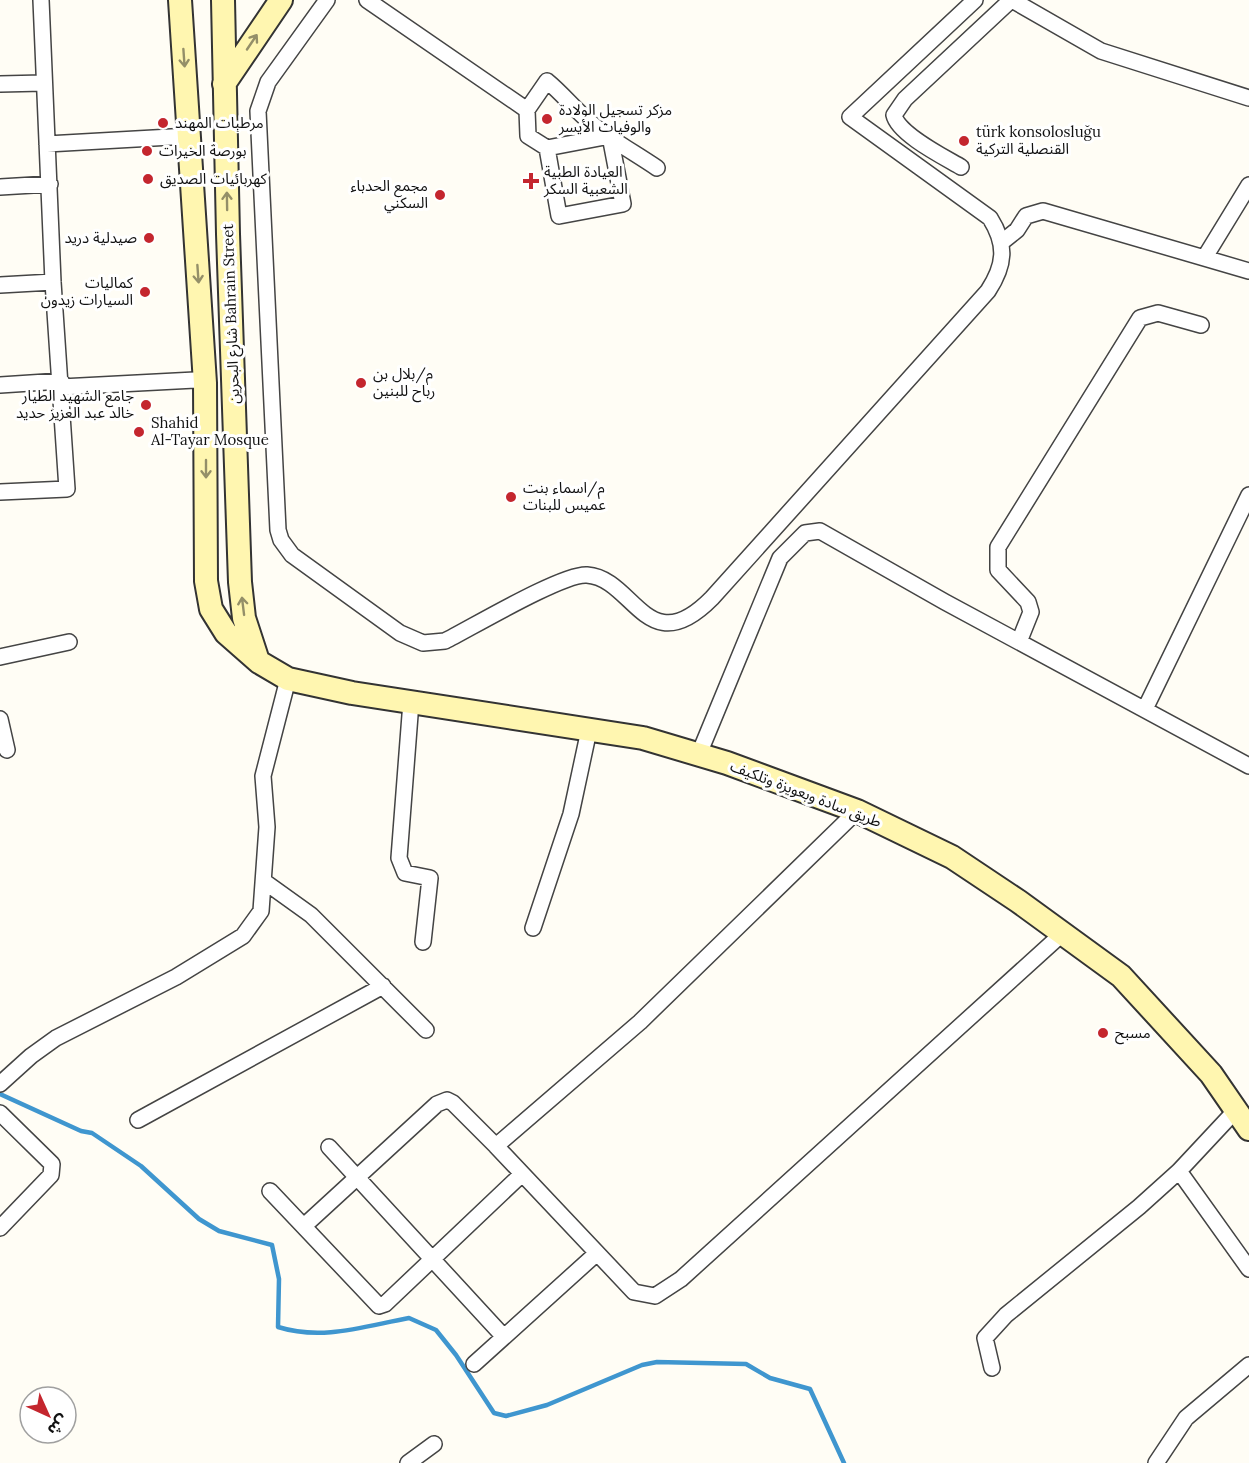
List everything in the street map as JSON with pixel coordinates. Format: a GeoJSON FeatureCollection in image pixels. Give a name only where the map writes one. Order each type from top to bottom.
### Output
{"type":"FeatureCollection","features":[{"type":"Feature","properties":{"kind":"main road","name":"شارع البحرين Bahrain Street"},"geometry":{"type":"LineString","coordinates":[[180,0],[205,383],[207,581],[211,609],[226,633],[259,662]]}},
{"type":"Feature","properties":{"kind":"main road","name":"شارع البحرين Bahrain Street"},"geometry":{"type":"LineString","coordinates":[[223,0],[228,234],[240,548],[244,618],[259,662]]}},
{"type":"Feature","properties":{"kind":"main road"},"geometry":{"type":"LineString","coordinates":[[224,84],[281,0]]}},
{"type":"Feature","properties":{"kind":"main road"},"geometry":{"type":"LineString","coordinates":[[195,237],[208,246],[215,246],[228,234]]}},
{"type":"Feature","properties":{"kind":"main road"},"geometry":{"type":"LineString","coordinates":[[206,543],[218,557],[224,559],[230,558],[240,548]]}},
{"type":"Feature","properties":{"kind":"main road","name":"طريق سادة وبعويزة وتلكيف"},"geometry":{"type":"LineString","coordinates":[[259,662],[288,680],[411,702],[643,738],[699,754],[857,811],[952,857],[1121,976],[1211,1074],[1249,1129]]}},
{"type":"Feature","properties":{"kind":"street"},"geometry":{"type":"LineString","coordinates":[[0,492],[67,489],[53,282],[41,0]]}},
{"type":"Feature","properties":{"kind":"street"},"geometry":{"type":"LineString","coordinates":[[327,0],[268,82],[258,111],[278,530],[285,547],[304,565],[411,639],[423,643],[445,641],[559,582],[580,575],[599,579],[653,620],[677,620],[689,617],[701,609],[988,291],[1002,266],[1002,242],[990,218],[850,117],[975,0]]}},
{"type":"Feature","properties":{"kind":"street"},"geometry":{"type":"LineString","coordinates":[[367,0],[527,110]]}},
{"type":"Feature","properties":{"kind":"street"},"geometry":{"type":"LineString","coordinates":[[961,168],[907,133],[896,123],[894,115],[905,99],[1011,0],[1101,51],[1249,98]]}},
{"type":"Feature","properties":{"kind":"street"},"geometry":{"type":"LineString","coordinates":[[610,136],[547,148],[528,136],[527,110],[547,81],[561,92],[590,123],[610,136],[657,168]]}},
{"type":"Feature","properties":{"kind":"street"},"geometry":{"type":"LineString","coordinates":[[0,84],[43,83]]}},
{"type":"Feature","properties":{"kind":"street"},"geometry":{"type":"LineString","coordinates":[[47,144],[189,136]]}},
{"type":"Feature","properties":{"kind":"street"},"geometry":{"type":"LineString","coordinates":[[547,148],[559,216],[622,204],[610,136]]}},
{"type":"Feature","properties":{"kind":"street"},"geometry":{"type":"LineString","coordinates":[[0,187],[50,184]]}},
{"type":"Feature","properties":{"kind":"street"},"geometry":{"type":"LineString","coordinates":[[1205,257],[1249,185]]}},
{"type":"Feature","properties":{"kind":"street"},"geometry":{"type":"LineString","coordinates":[[1002,242],[1017,230],[1026,216],[1043,211],[1249,271]]}},
{"type":"Feature","properties":{"kind":"street"},"geometry":{"type":"LineString","coordinates":[[0,285],[53,282]]}},
{"type":"Feature","properties":{"kind":"street"},"geometry":{"type":"LineString","coordinates":[[1019,642],[1031,612],[1028,602],[998,570],[998,547],[1140,318],[1158,313],[1201,325]]}},
{"type":"Feature","properties":{"kind":"street"},"geometry":{"type":"LineString","coordinates":[[0,384],[195,380],[205,383]]}},
{"type":"Feature","properties":{"kind":"street"},"geometry":{"type":"LineString","coordinates":[[1145,709],[1249,495]]}},
{"type":"Feature","properties":{"kind":"street"},"geometry":{"type":"LineString","coordinates":[[699,754],[780,558],[805,533],[820,531],[1249,766]]}},
{"type":"Feature","properties":{"kind":"street"},"geometry":{"type":"LineString","coordinates":[[0,657],[69,642]]}},
{"type":"Feature","properties":{"kind":"street"},"geometry":{"type":"LineString","coordinates":[[0,1084],[56,1038],[176,977],[243,936],[261,911],[265,882],[267,827],[263,776],[288,680]]}},
{"type":"Feature","properties":{"kind":"street"},"geometry":{"type":"LineString","coordinates":[[411,702],[399,858],[405,873],[430,878],[423,942]]}},
{"type":"Feature","properties":{"kind":"street"},"geometry":{"type":"LineString","coordinates":[[0,719],[8,750]]}},
{"type":"Feature","properties":{"kind":"street"},"geometry":{"type":"LineString","coordinates":[[533,928],[571,814],[589,730]]}},
{"type":"Feature","properties":{"kind":"street"},"geometry":{"type":"LineString","coordinates":[[496,1146],[640,1022],[857,811]]}},
{"type":"Feature","properties":{"kind":"street"},"geometry":{"type":"LineString","coordinates":[[265,882],[311,915],[426,1030]]}},
{"type":"Feature","properties":{"kind":"street"},"geometry":{"type":"LineString","coordinates":[[304,1227],[437,1104],[447,1100],[453,1103],[496,1146],[634,1292],[655,1296],[681,1279],[1063,933]]}},
{"type":"Feature","properties":{"kind":"street"},"geometry":{"type":"LineString","coordinates":[[138,1120],[383,986]]}},
{"type":"Feature","properties":{"kind":"street"},"geometry":{"type":"LineString","coordinates":[[992,1368],[985,1338],[1006,1315],[1179,1171],[1236,1110]]}},
{"type":"Feature","properties":{"kind":"street"},"geometry":{"type":"LineString","coordinates":[[0,1113],[52,1164],[53,1170],[51,1175],[0,1228]]}},
{"type":"Feature","properties":{"kind":"street"},"geometry":{"type":"LineString","coordinates":[[329,1147],[504,1337]]}},
{"type":"Feature","properties":{"kind":"street"},"geometry":{"type":"LineString","coordinates":[[1179,1171],[1249,1269]]}},
{"type":"Feature","properties":{"kind":"street"},"geometry":{"type":"LineString","coordinates":[[270,1191],[379,1306],[386,1304],[522,1174]]}},
{"type":"Feature","properties":{"kind":"street"},"geometry":{"type":"LineString","coordinates":[[474,1364],[597,1253]]}},
{"type":"Feature","properties":{"kind":"street"},"geometry":{"type":"LineString","coordinates":[[1156,1463],[1186,1418],[1249,1365]]}},
{"type":"Feature","properties":{"kind":"street"},"geometry":{"type":"LineString","coordinates":[[408,1463],[434,1444]]}},
{"type":"Feature","properties":{"kind":"waterway"},"geometry":{"type":"LineString","coordinates":[[0,1094],[81,1131],[92,1133],[141,1166],[199,1219],[219,1231],[272,1245],[279,1279],[278,1327],[311,1333],[344,1331],[409,1318],[436,1330],[456,1355],[494,1413],[506,1416],[547,1405],[642,1365],[657,1362],[746,1364],[770,1378],[810,1389],[844,1463]]}},
{"type":"Feature","properties":{"kind":"place","name":"مزكر تسجيل الولادة والوفيات الأيسر"},"geometry":{"type":"Point","coordinates":[547,119]}},
{"type":"Feature","properties":{"kind":"place","name":"مرطبات المهند"},"geometry":{"type":"Point","coordinates":[163,123]}},
{"type":"Feature","properties":{"kind":"place","name":"türk konsolosluğu القنصلية التركية"},"geometry":{"type":"Point","coordinates":[964,141]}},
{"type":"Feature","properties":{"kind":"place","name":"بورصة الخيرات"},"geometry":{"type":"Point","coordinates":[147,151]}},
{"type":"Feature","properties":{"kind":"place","name":"كهربائيات الصديق"},"geometry":{"type":"Point","coordinates":[148,179]}},
{"type":"Feature","properties":{"kind":"place","name":"العيادة الطبية الشعبية السكر"},"geometry":{"type":"Point","coordinates":[531,181]}},
{"type":"Feature","properties":{"kind":"place","name":"مجمع الحدباء السكني"},"geometry":{"type":"Point","coordinates":[440,195]}},
{"type":"Feature","properties":{"kind":"place","name":"صيدلية دريد"},"geometry":{"type":"Point","coordinates":[149,238]}},
{"type":"Feature","properties":{"kind":"place","name":"كماليات السيارات زيدون"},"geometry":{"type":"Point","coordinates":[145,292]}},
{"type":"Feature","properties":{"kind":"place","name":"م/بلال بن رباح للبنين"},"geometry":{"type":"Point","coordinates":[361,383]}},
{"type":"Feature","properties":{"kind":"place","name":"جامع الشهيد الطيار خالد عبد العزيز حديد"},"geometry":{"type":"Point","coordinates":[146,405]}},
{"type":"Feature","properties":{"kind":"place","name":"Shahid Al-Tayar Mosque"},"geometry":{"type":"Point","coordinates":[139,432]}},
{"type":"Feature","properties":{"kind":"place","name":"م/اسماء بنت عميس للبنات"},"geometry":{"type":"Point","coordinates":[511,497]}},
{"type":"Feature","properties":{"kind":"place","name":"مسبح"},"geometry":{"type":"Point","coordinates":[1103,1033]}}]}
